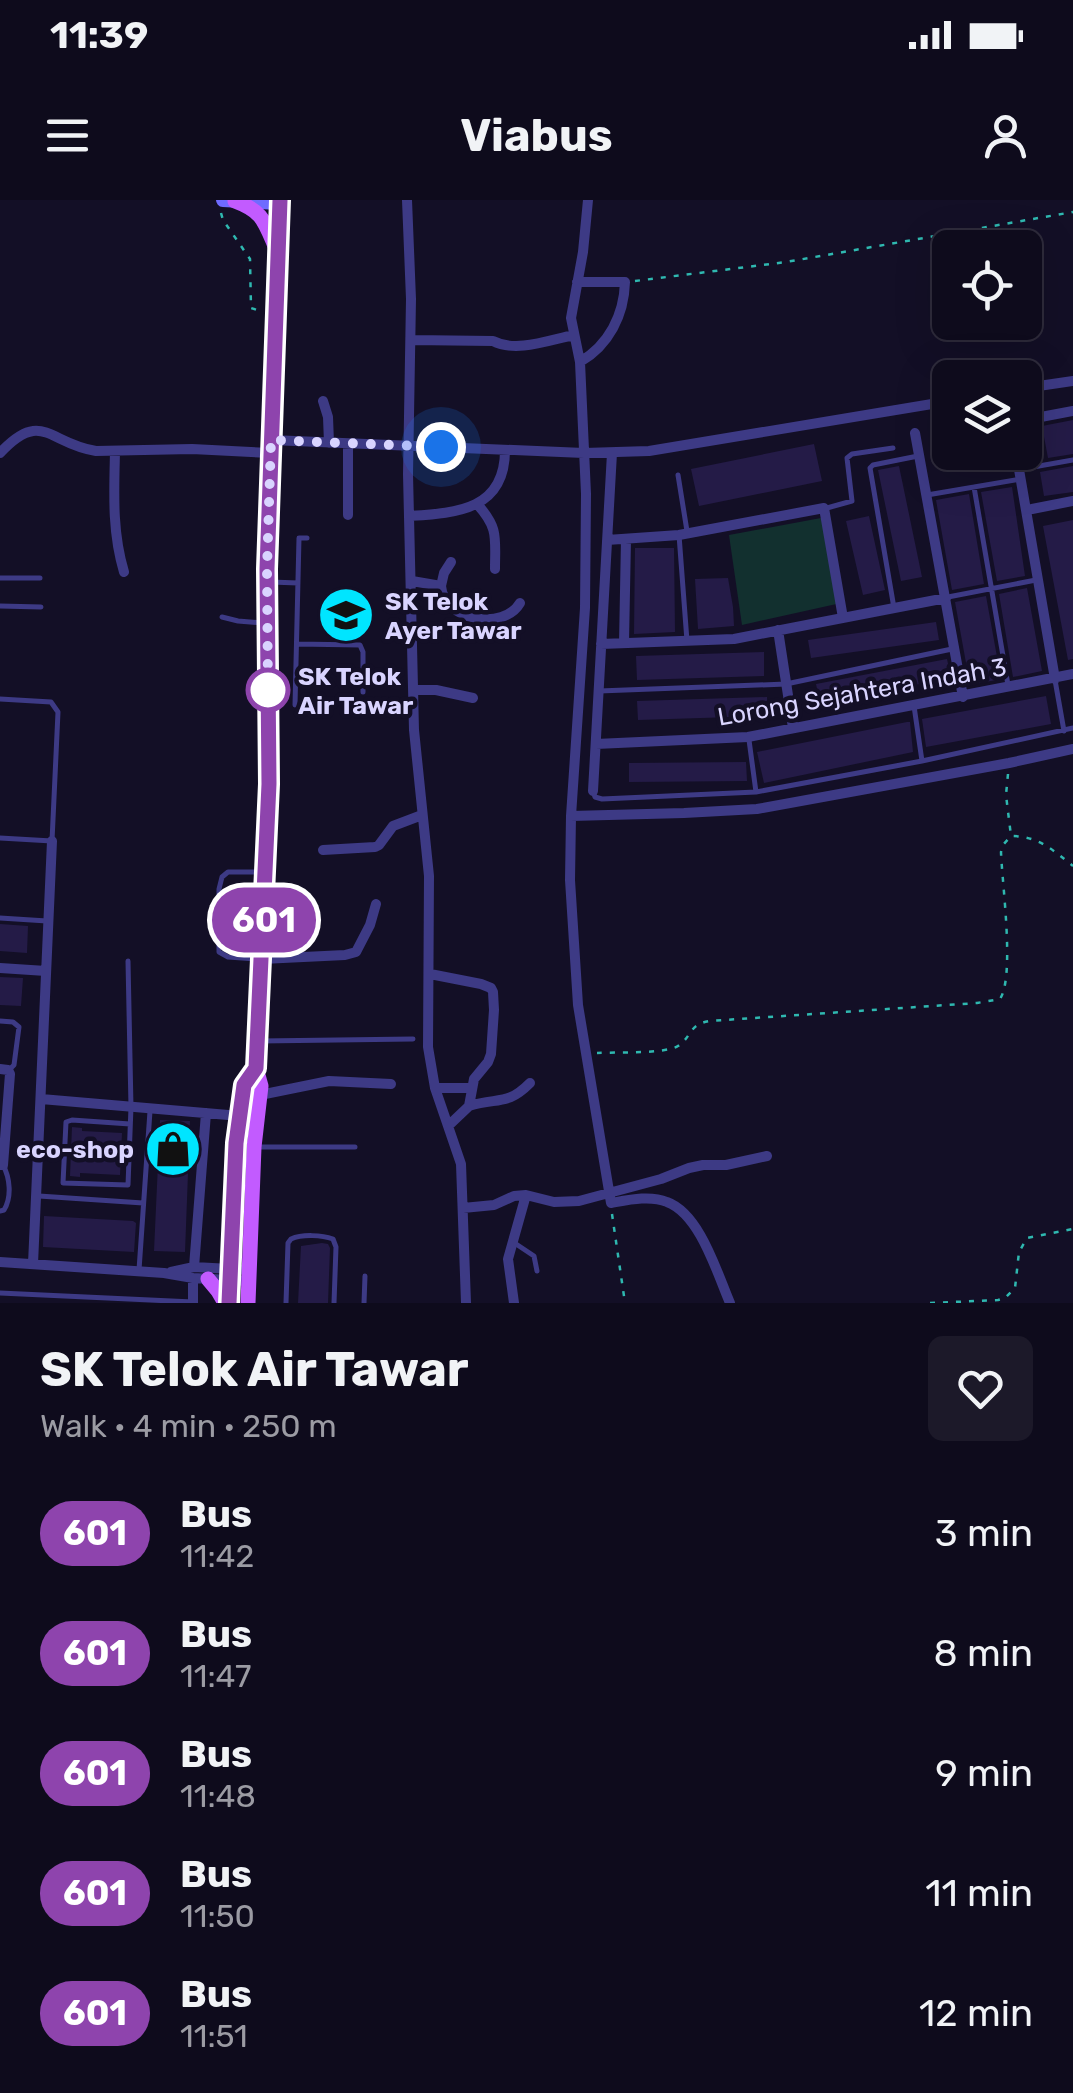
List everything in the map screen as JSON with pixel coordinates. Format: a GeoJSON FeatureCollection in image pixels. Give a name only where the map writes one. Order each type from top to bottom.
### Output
{"type":"FeatureCollection","features":[{"type":"Feature","properties":{"kind":"main road"},"geometry":{"type":"LineString","coordinates":[[235,200],[260,215],[277,249]]}},
{"type":"Feature","properties":{"kind":"main road"},"geometry":{"type":"LineString","coordinates":[[221,205],[235,200],[280,202],[267,582],[267,872],[256,1068],[261,1086],[254,1147],[248,1303]]}},
{"type":"Feature","properties":{"kind":"main road"},"geometry":{"type":"LineString","coordinates":[[227,1303],[236,1143],[244,1085],[256,1068]]}},
{"type":"Feature","properties":{"kind":"main road"},"geometry":{"type":"LineString","coordinates":[[198,1275],[218,1290],[227,1303]]}},
{"type":"Feature","properties":{"kind":"street"},"geometry":{"type":"LineString","coordinates":[[406,200],[416,764],[429,876],[428,1048],[435,1088],[460,1164],[466,1303]]}},
{"type":"Feature","properties":{"kind":"street"},"geometry":{"type":"LineString","coordinates":[[588,200],[571,318],[580,362],[584,453],[584,608],[570,816],[572,941],[578,1006],[610,1199]]}},
{"type":"Feature","properties":{"kind":"street"},"geometry":{"type":"LineString","coordinates":[[578,282],[625,282],[624,299],[613,329],[599,348],[580,362]]}},
{"type":"Feature","properties":{"kind":"street"},"geometry":{"type":"LineString","coordinates":[[411,340],[478,340],[513,346],[574,335]]}},
{"type":"Feature","properties":{"kind":"street"},"geometry":{"type":"LineString","coordinates":[[1042,385],[1073,380]]}},
{"type":"Feature","properties":{"kind":"street"},"geometry":{"type":"LineString","coordinates":[[323,401],[329,443]]}},
{"type":"Feature","properties":{"kind":"street"},"geometry":{"type":"LineString","coordinates":[[0,453],[14,438],[36,429],[80,449],[114,452],[329,443],[584,453],[650,451],[932,403]]}},
{"type":"Feature","properties":{"kind":"street"},"geometry":{"type":"LineString","coordinates":[[1042,417],[1073,411]]}},
{"type":"Feature","properties":{"kind":"street"},"geometry":{"type":"LineString","coordinates":[[916,433],[964,697]]}},
{"type":"Feature","properties":{"kind":"street"},"geometry":{"type":"LineString","coordinates":[[348,444],[348,515]]}},
{"type":"Feature","properties":{"kind":"street"},"geometry":{"type":"LineString","coordinates":[[409,516],[451,513],[477,504],[502,473],[505,450]]}},
{"type":"Feature","properties":{"kind":"street"},"geometry":{"type":"LineString","coordinates":[[114,452],[114,526],[124,572]]}},
{"type":"Feature","properties":{"kind":"street"},"geometry":{"type":"LineString","coordinates":[[593,791],[612,453]]}},
{"type":"Feature","properties":{"kind":"street"},"geometry":{"type":"LineString","coordinates":[[1019,470],[1055,679]]}},
{"type":"Feature","properties":{"kind":"street"},"geometry":{"type":"LineString","coordinates":[[1032,509],[1073,502]]}},
{"type":"Feature","properties":{"kind":"street"},"geometry":{"type":"LineString","coordinates":[[477,504],[492,520],[495,570]]}},
{"type":"Feature","properties":{"kind":"street"},"geometry":{"type":"LineString","coordinates":[[607,540],[683,535],[824,508],[842,618]]}},
{"type":"Feature","properties":{"kind":"street"},"geometry":{"type":"LineString","coordinates":[[624,643],[626,539]]}},
{"type":"Feature","properties":{"kind":"street"},"geometry":{"type":"LineString","coordinates":[[451,562],[441,586],[442,597],[450,608],[466,616],[505,616],[514,613],[520,602]]}},
{"type":"Feature","properties":{"kind":"street"},"geometry":{"type":"LineString","coordinates":[[412,582],[441,586]]}},
{"type":"Feature","properties":{"kind":"street"},"geometry":{"type":"LineString","coordinates":[[602,644],[734,639],[946,598]]}},
{"type":"Feature","properties":{"kind":"street"},"geometry":{"type":"LineString","coordinates":[[778,630],[793,728]]}},
{"type":"Feature","properties":{"kind":"street","name":"Lorong Sejahtera Indah 3"},"geometry":{"type":"LineString","coordinates":[[596,744],[748,737],[1073,674]]}},
{"type":"Feature","properties":{"kind":"street"},"geometry":{"type":"LineString","coordinates":[[414,690],[473,698]]}},
{"type":"Feature","properties":{"kind":"street"},"geometry":{"type":"LineString","coordinates":[[570,816],[757,809],[1073,748]]}},
{"type":"Feature","properties":{"kind":"street"},"geometry":{"type":"LineString","coordinates":[[323,850],[375,847],[393,826],[422,814]]}},
{"type":"Feature","properties":{"kind":"street"},"geometry":{"type":"LineString","coordinates":[[33,1264],[52,841]]}},
{"type":"Feature","properties":{"kind":"street"},"geometry":{"type":"LineString","coordinates":[[262,959],[356,952],[376,904]]}},
{"type":"Feature","properties":{"kind":"street"},"geometry":{"type":"LineString","coordinates":[[0,968],[46,972]]}},
{"type":"Feature","properties":{"kind":"street"},"geometry":{"type":"LineString","coordinates":[[430,974],[482,984],[493,992],[491,1054],[474,1080],[470,1106]]}},
{"type":"Feature","properties":{"kind":"street"},"geometry":{"type":"LineString","coordinates":[[2,1165],[6,1071]]}},
{"type":"Feature","properties":{"kind":"street"},"geometry":{"type":"LineString","coordinates":[[260,1095],[329,1081],[392,1084]]}},
{"type":"Feature","properties":{"kind":"street"},"geometry":{"type":"LineString","coordinates":[[449,1125],[470,1106],[513,1098],[530,1083]]}},
{"type":"Feature","properties":{"kind":"street"},"geometry":{"type":"LineString","coordinates":[[435,1088],[471,1088]]}},
{"type":"Feature","properties":{"kind":"street"},"geometry":{"type":"LineString","coordinates":[[41,1099],[240,1116]]}},
{"type":"Feature","properties":{"kind":"street"},"geometry":{"type":"LineString","coordinates":[[193,1302],[198,1275],[206,1113]]}},
{"type":"Feature","properties":{"kind":"street"},"geometry":{"type":"LineString","coordinates":[[610,1199],[689,1168],[767,1156]]}},
{"type":"Feature","properties":{"kind":"street"},"geometry":{"type":"LineString","coordinates":[[514,1303],[508,1260],[526,1196]]}},
{"type":"Feature","properties":{"kind":"street"},"geometry":{"type":"LineString","coordinates":[[464,1208],[483,1208],[507,1197],[526,1196],[564,1202],[669,1202],[698,1231],[730,1303]]}},
{"type":"Feature","properties":{"kind":"street"},"geometry":{"type":"LineString","coordinates":[[0,1262],[249,1276]]}},
{"type":"Feature","properties":{"kind":"street"},"geometry":{"type":"LineString","coordinates":[[198,1275],[230,1275]]}},
{"type":"Feature","properties":{"kind":"lane"},"geometry":{"type":"LineString","coordinates":[[824,508],[852,502],[847,458],[892,448]]}},
{"type":"Feature","properties":{"kind":"lane"},"geometry":{"type":"LineString","coordinates":[[894,608],[870,468],[873,464],[920,456]]}},
{"type":"Feature","properties":{"kind":"lane"},"geometry":{"type":"LineString","coordinates":[[927,494],[974,487],[1073,460]]}},
{"type":"Feature","properties":{"kind":"lane"},"geometry":{"type":"LineString","coordinates":[[678,475],[687,641]]}},
{"type":"Feature","properties":{"kind":"lane"},"geometry":{"type":"LineString","coordinates":[[974,487],[1008,688]]}},
{"type":"Feature","properties":{"kind":"lane"},"geometry":{"type":"LineString","coordinates":[[295,705],[299,538],[306,538]]}},
{"type":"Feature","properties":{"kind":"lane"},"geometry":{"type":"LineString","coordinates":[[0,578],[40,578]]}},
{"type":"Feature","properties":{"kind":"lane"},"geometry":{"type":"LineString","coordinates":[[946,598],[1038,580]]}},
{"type":"Feature","properties":{"kind":"lane"},"geometry":{"type":"LineString","coordinates":[[267,582],[298,583]]}},
{"type":"Feature","properties":{"kind":"lane"},"geometry":{"type":"LineString","coordinates":[[0,606],[40,606]]}},
{"type":"Feature","properties":{"kind":"lane"},"geometry":{"type":"LineString","coordinates":[[222,616],[268,624]]}},
{"type":"Feature","properties":{"kind":"lane"},"geometry":{"type":"LineString","coordinates":[[296,644],[360,645],[362,692]]}},
{"type":"Feature","properties":{"kind":"lane"},"geometry":{"type":"LineString","coordinates":[[599,691],[786,684],[954,648]]}},
{"type":"Feature","properties":{"kind":"lane"},"geometry":{"type":"LineString","coordinates":[[1055,679],[1064,731]]}},
{"type":"Feature","properties":{"kind":"lane"},"geometry":{"type":"LineString","coordinates":[[0,699],[51,702],[58,712],[52,841],[0,838]]}},
{"type":"Feature","properties":{"kind":"lane"},"geometry":{"type":"LineString","coordinates":[[914,706],[922,761]]}},
{"type":"Feature","properties":{"kind":"lane"},"geometry":{"type":"LineString","coordinates":[[593,791],[595,797],[602,799],[756,792],[1073,728]]}},
{"type":"Feature","properties":{"kind":"lane"},"geometry":{"type":"LineString","coordinates":[[748,737],[756,792]]}},
{"type":"Feature","properties":{"kind":"lane"},"geometry":{"type":"LineString","coordinates":[[262,959],[228,957],[218,952],[220,889],[222,877],[228,872],[267,872]]}},
{"type":"Feature","properties":{"kind":"lane"},"geometry":{"type":"LineString","coordinates":[[0,918],[48,921]]}},
{"type":"Feature","properties":{"kind":"lane"},"geometry":{"type":"LineString","coordinates":[[128,961],[131,1107],[128,1185],[63,1183],[66,1122],[130,1124]]}},
{"type":"Feature","properties":{"kind":"lane"},"geometry":{"type":"LineString","coordinates":[[0,1021],[19,1027],[14,1065],[6,1071]]}},
{"type":"Feature","properties":{"kind":"lane"},"geometry":{"type":"LineString","coordinates":[[257,1041],[413,1038]]}},
{"type":"Feature","properties":{"kind":"lane"},"geometry":{"type":"LineString","coordinates":[[139,1272],[151,1108]]}},
{"type":"Feature","properties":{"kind":"lane"},"geometry":{"type":"LineString","coordinates":[[254,1147],[355,1147]]}},
{"type":"Feature","properties":{"kind":"lane"},"geometry":{"type":"LineString","coordinates":[[0,1211],[8,1204],[9,1176],[2,1165]]}},
{"type":"Feature","properties":{"kind":"lane"},"geometry":{"type":"LineString","coordinates":[[36,1196],[144,1204]]}},
{"type":"Feature","properties":{"kind":"lane"},"geometry":{"type":"LineString","coordinates":[[286,1303],[288,1243],[296,1236],[333,1239],[334,1303]]}},
{"type":"Feature","properties":{"kind":"lane"},"geometry":{"type":"LineString","coordinates":[[513,1242],[534,1256],[537,1271]]}},
{"type":"Feature","properties":{"kind":"lane"},"geometry":{"type":"LineString","coordinates":[[364,1276],[364,1303]]}},
{"type":"Feature","properties":{"kind":"lane"},"geometry":{"type":"LineString","coordinates":[[0,1292],[193,1302]]}},
{"type":"Feature","properties":{"kind":"path"},"geometry":{"type":"LineString","coordinates":[[221,205],[223,220],[250,259],[251,308],[274,316]]}},
{"type":"Feature","properties":{"kind":"path"},"geometry":{"type":"LineString","coordinates":[[625,282],[786,262],[1073,212]]}},
{"type":"Feature","properties":{"kind":"path"},"geometry":{"type":"LineString","coordinates":[[1009,763],[1006,794],[1011,836]]}},
{"type":"Feature","properties":{"kind":"path"},"geometry":{"type":"LineString","coordinates":[[1011,836],[1042,842],[1073,866]]}},
{"type":"Feature","properties":{"kind":"path"},"geometry":{"type":"LineString","coordinates":[[586,1054],[665,1050],[679,1045],[695,1026],[709,1021],[939,1006],[1000,998],[1006,985],[1002,845],[1011,836]]}},
{"type":"Feature","properties":{"kind":"path"},"geometry":{"type":"LineString","coordinates":[[610,1199],[625,1303]]}},
{"type":"Feature","properties":{"kind":"path"},"geometry":{"type":"LineString","coordinates":[[930,1303],[1005,1298],[1015,1288],[1019,1252],[1027,1238],[1073,1229]]}},
{"type":"Feature","properties":{"kind":"green space"},"geometry":{"type":"Polygon","coordinates":[[[821,518],[841,603],[742,625],[729,535],[821,518]]]}},
{"type":"Feature","properties":{"kind":"building"},"geometry":{"type":"Polygon","coordinates":[[[1073,420],[1073,454],[1048,458],[1042,426],[1073,420]]]}},
{"type":"Feature","properties":{"kind":"building"},"geometry":{"type":"Polygon","coordinates":[[[814,444],[822,481],[699,506],[691,469],[814,444]]]}},
{"type":"Feature","properties":{"kind":"building"},"geometry":{"type":"Polygon","coordinates":[[[899,466],[922,577],[901,581],[878,470],[899,466]]]}},
{"type":"Feature","properties":{"kind":"building"},"geometry":{"type":"Polygon","coordinates":[[[1073,466],[1073,492],[1044,496],[1040,472],[1073,466]]]}},
{"type":"Feature","properties":{"kind":"building"},"geometry":{"type":"Polygon","coordinates":[[[1012,487],[1025,576],[997,581],[981,492],[1012,487]]]}},
{"type":"Feature","properties":{"kind":"building"},"geometry":{"type":"Polygon","coordinates":[[[969,494],[984,584],[952,590],[936,500],[969,494]]]}},
{"type":"Feature","properties":{"kind":"building"},"geometry":{"type":"Polygon","coordinates":[[[869,516],[885,590],[863,595],[846,521],[869,516]]]}},
{"type":"Feature","properties":{"kind":"building"},"geometry":{"type":"Polygon","coordinates":[[[1073,520],[1073,659],[1068,660],[1043,526],[1073,520]]]}},
{"type":"Feature","properties":{"kind":"building"},"geometry":{"type":"Polygon","coordinates":[[[635,548],[674,548],[675,632],[634,634],[635,548]]]}},
{"type":"Feature","properties":{"kind":"building"},"geometry":{"type":"Polygon","coordinates":[[[728,578],[734,626],[698,629],[695,579],[728,578]]]}},
{"type":"Feature","properties":{"kind":"building"},"geometry":{"type":"Polygon","coordinates":[[[1027,588],[1042,671],[1013,677],[999,594],[1027,588]]]}},
{"type":"Feature","properties":{"kind":"building"},"geometry":{"type":"Polygon","coordinates":[[[986,596],[1001,679],[970,685],[955,602],[986,596]]]}},
{"type":"Feature","properties":{"kind":"building"},"geometry":{"type":"Polygon","coordinates":[[[936,622],[939,640],[811,658],[808,640],[936,622]]]}},
{"type":"Feature","properties":{"kind":"building"},"geometry":{"type":"Polygon","coordinates":[[[764,652],[764,676],[637,680],[636,656],[764,652]]]}},
{"type":"Feature","properties":{"kind":"building"},"geometry":{"type":"Polygon","coordinates":[[[947,659],[951,678],[820,703],[816,684],[947,659]]]}},
{"type":"Feature","properties":{"kind":"building"},"geometry":{"type":"Polygon","coordinates":[[[1046,696],[1051,724],[926,747],[922,719],[1046,696]]]}},
{"type":"Feature","properties":{"kind":"building"},"geometry":{"type":"Polygon","coordinates":[[[767,697],[768,716],[638,720],[637,701],[767,697]]]}},
{"type":"Feature","properties":{"kind":"building"},"geometry":{"type":"Polygon","coordinates":[[[910,722],[913,752],[764,783],[757,752],[910,722]]]}},
{"type":"Feature","properties":{"kind":"building"},"geometry":{"type":"Polygon","coordinates":[[[746,762],[747,781],[629,782],[629,763],[746,762]]]}},
{"type":"Feature","properties":{"kind":"building"},"geometry":{"type":"Polygon","coordinates":[[[0,924],[28,926],[27,953],[0,951],[0,924]]]}},
{"type":"Feature","properties":{"kind":"building"},"geometry":{"type":"Polygon","coordinates":[[[0,977],[23,978],[21,1006],[0,1005],[0,977]]]}},
{"type":"Feature","properties":{"kind":"building"},"geometry":{"type":"Polygon","coordinates":[[[160,1120],[190,1121],[185,1252],[154,1251],[160,1120]]]}},
{"type":"Feature","properties":{"kind":"building"},"geometry":{"type":"Polygon","coordinates":[[[72,1127],[122,1133],[120,1175],[70,1176],[72,1127]]]}},
{"type":"Feature","properties":{"kind":"building"},"geometry":{"type":"Polygon","coordinates":[[[44,1216],[133,1221],[134,1252],[43,1247],[44,1216]]]}},
{"type":"Feature","properties":{"kind":"building"},"geometry":{"type":"Polygon","coordinates":[[[322,1243],[330,1248],[328,1303],[298,1303],[301,1246],[322,1243]]]}},
{"type":"Feature","properties":{"kind":"bus line","name":"601"},"geometry":{"type":"LineString","coordinates":[[229,1303],[236,1143],[244,1085],[256,1068],[267,872],[267,569],[280,200]]}},
{"type":"Feature","properties":{"kind":"place","name":"SK Telok Ayer Tawar"},"geometry":{"type":"Point","coordinates":[346,615]}},
{"type":"Feature","properties":{"kind":"place","name":"SK Telok Air Tawar"},"geometry":{"type":"Point","coordinates":[268,690]}},
{"type":"Feature","properties":{"kind":"place","name":"eco-shop"},"geometry":{"type":"Point","coordinates":[173,1149]}},
{"type":"Feature","properties":{"kind":"route"},"geometry":{"type":"LineString","coordinates":[[268,690],[268,695],[271,440],[441,447]]}}]}
